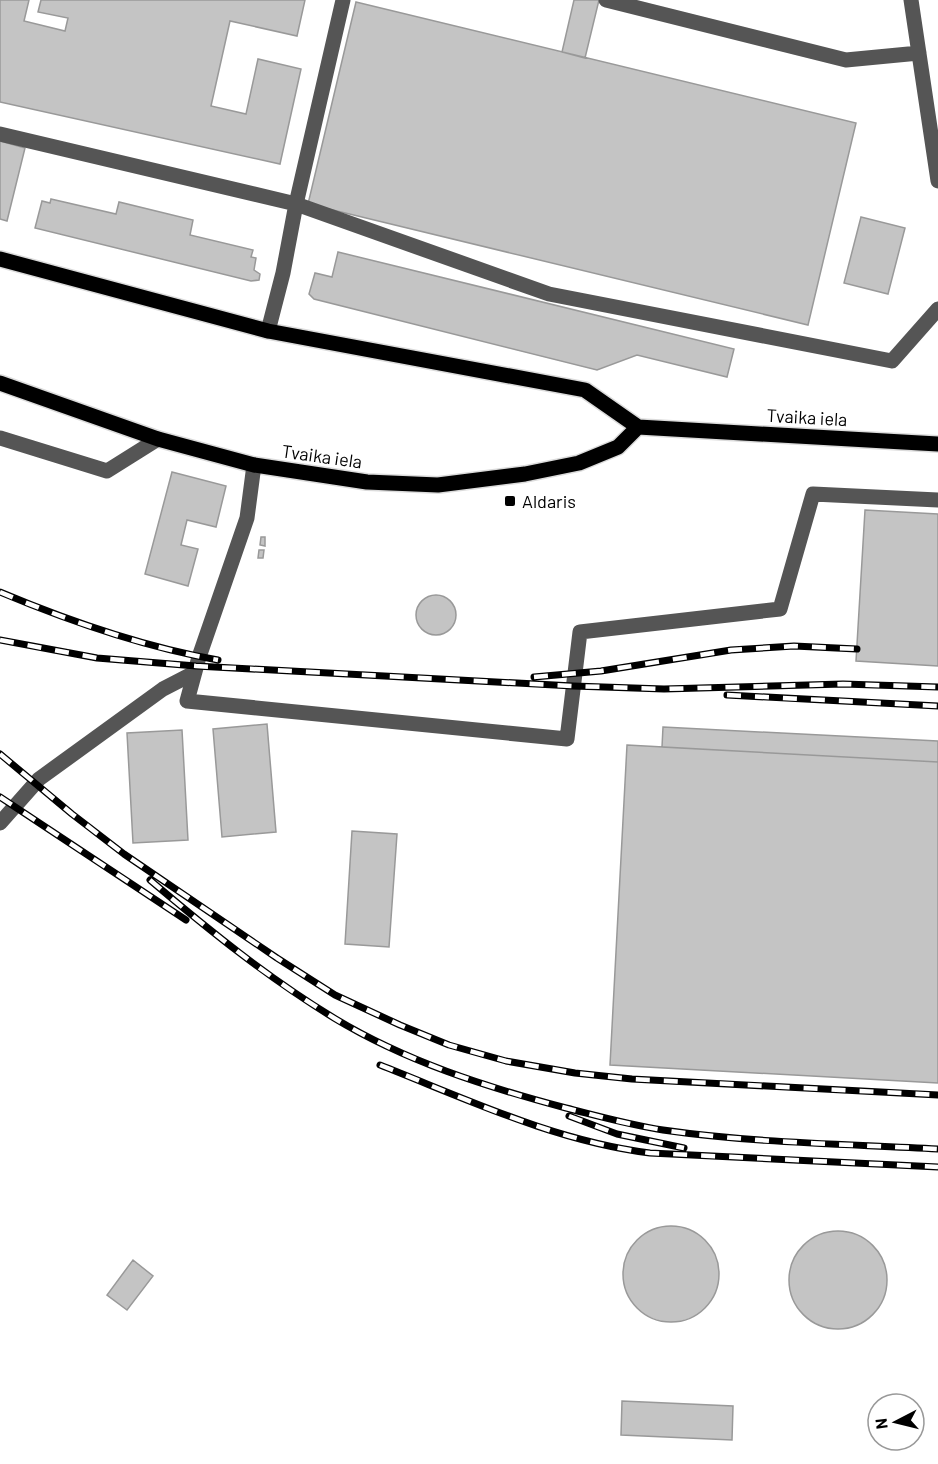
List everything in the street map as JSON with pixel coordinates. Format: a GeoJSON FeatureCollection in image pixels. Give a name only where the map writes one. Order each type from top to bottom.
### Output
{"type":"FeatureCollection","features":[{"type":"Feature","properties":{"kind":"main road"},"geometry":{"type":"LineString","coordinates":[[0,259],[268,331],[585,390],[638,427]]}},
{"type":"Feature","properties":{"kind":"main road","name":"Tvaika iela"},"geometry":{"type":"LineString","coordinates":[[0,383],[158,439],[254,465],[367,482],[438,485],[525,474],[579,463],[618,447],[638,427],[938,444]]}},
{"type":"Feature","properties":{"kind":"lane"},"geometry":{"type":"LineString","coordinates":[[268,331],[283,273],[296,204],[343,0]]}},
{"type":"Feature","properties":{"kind":"lane"},"geometry":{"type":"LineString","coordinates":[[606,0],[846,60],[919,53]]}},
{"type":"Feature","properties":{"kind":"lane"},"geometry":{"type":"LineString","coordinates":[[911,0],[938,182]]}},
{"type":"Feature","properties":{"kind":"lane"},"geometry":{"type":"LineString","coordinates":[[0,134],[296,204],[549,294],[892,361],[938,309]]}},
{"type":"Feature","properties":{"kind":"lane"},"geometry":{"type":"LineString","coordinates":[[0,438],[107,471],[158,439]]}},
{"type":"Feature","properties":{"kind":"lane"},"geometry":{"type":"LineString","coordinates":[[254,465],[247,518],[194,673],[188,701],[567,739],[579,632],[780,609],[813,494],[938,500]]}},
{"type":"Feature","properties":{"kind":"lane"},"geometry":{"type":"LineString","coordinates":[[0,823],[39,779],[162,689],[194,673]]}},
{"type":"Feature","properties":{"kind":"building"},"geometry":{"type":"Polygon","coordinates":[[[0,0],[29,0],[24,21],[65,31],[68,18],[38,12],[41,0],[305,0],[297,36],[230,21],[211,106],[246,114],[258,59],[301,69],[280,164],[0,102],[0,0]]]}},
{"type":"Feature","properties":{"kind":"building"},"geometry":{"type":"Polygon","coordinates":[[[574,0],[599,0],[585,58],[562,52],[574,0]]]}},
{"type":"Feature","properties":{"kind":"building"},"geometry":{"type":"Polygon","coordinates":[[[356,2],[856,123],[808,325],[308,204],[356,2]]]}},
{"type":"Feature","properties":{"kind":"building"},"geometry":{"type":"Polygon","coordinates":[[[0,141],[25,148],[7,221],[0,219],[0,141]]]}},
{"type":"Feature","properties":{"kind":"building"},"geometry":{"type":"Polygon","coordinates":[[[51,199],[116,214],[119,202],[193,220],[190,235],[253,250],[251,257],[256,258],[254,270],[260,274],[259,280],[251,281],[35,228],[42,201],[50,203],[51,199]]]}},
{"type":"Feature","properties":{"kind":"building"},"geometry":{"type":"Polygon","coordinates":[[[861,217],[905,228],[888,294],[844,283],[861,217]]]}},
{"type":"Feature","properties":{"kind":"building"},"geometry":{"type":"Polygon","coordinates":[[[338,252],[734,349],[727,377],[637,355],[597,370],[314,299],[309,294],[315,273],[332,277],[338,252]]]}},
{"type":"Feature","properties":{"kind":"building"},"geometry":{"type":"Polygon","coordinates":[[[172,472],[226,486],[216,527],[187,520],[181,545],[198,549],[188,586],[145,574],[172,472]]]}},
{"type":"Feature","properties":{"kind":"building"},"geometry":{"type":"Polygon","coordinates":[[[865,510],[938,514],[938,666],[856,661],[865,510]]]}},
{"type":"Feature","properties":{"kind":"building"},"geometry":{"type":"Polygon","coordinates":[[[261,537],[265,537],[265,546],[260,545],[261,537]]]}},
{"type":"Feature","properties":{"kind":"building"},"geometry":{"type":"Polygon","coordinates":[[[259,550],[264,550],[263,558],[258,558],[259,550]]]}},
{"type":"Feature","properties":{"kind":"building"},"geometry":{"type":"Polygon","coordinates":[[[436,595],[444,596],[450,601],[455,607],[455,623],[450,629],[444,634],[436,635],[428,634],[422,629],[417,623],[416,615],[417,607],[422,601],[428,596],[436,595]]]}},
{"type":"Feature","properties":{"kind":"building"},"geometry":{"type":"Polygon","coordinates":[[[267,724],[276,832],[222,837],[213,729],[267,724]]]}},
{"type":"Feature","properties":{"kind":"building"},"geometry":{"type":"Polygon","coordinates":[[[663,727],[938,741],[938,762],[662,747],[663,727]]]}},
{"type":"Feature","properties":{"kind":"building"},"geometry":{"type":"Polygon","coordinates":[[[182,730],[188,840],[133,843],[127,733],[182,730]]]}},
{"type":"Feature","properties":{"kind":"building"},"geometry":{"type":"Polygon","coordinates":[[[627,745],[938,762],[938,1083],[610,1065],[627,745]]]}},
{"type":"Feature","properties":{"kind":"building"},"geometry":{"type":"Polygon","coordinates":[[[352,831],[397,834],[389,947],[345,944],[352,831]]]}},
{"type":"Feature","properties":{"kind":"building"},"geometry":{"type":"Polygon","coordinates":[[[671,1226],[689,1230],[705,1240],[715,1256],[719,1274],[715,1292],[705,1308],[689,1318],[671,1322],[653,1318],[637,1308],[627,1292],[623,1274],[627,1256],[637,1240],[653,1230],[671,1226]]]}},
{"type":"Feature","properties":{"kind":"building"},"geometry":{"type":"Polygon","coordinates":[[[838,1231],[857,1235],[873,1245],[883,1261],[887,1280],[883,1299],[873,1315],[857,1325],[838,1329],[819,1325],[803,1315],[793,1299],[789,1280],[793,1261],[803,1245],[819,1235],[838,1231]]]}},
{"type":"Feature","properties":{"kind":"building"},"geometry":{"type":"Polygon","coordinates":[[[133,1260],[153,1276],[127,1310],[107,1295],[133,1260]]]}},
{"type":"Feature","properties":{"kind":"building"},"geometry":{"type":"Polygon","coordinates":[[[622,1401],[733,1406],[732,1440],[621,1435],[622,1401]]]}},
{"type":"Feature","properties":{"kind":"railway"},"geometry":{"type":"LineString","coordinates":[[0,592],[107,632],[162,648],[218,660]]}},
{"type":"Feature","properties":{"kind":"railway"},"geometry":{"type":"LineString","coordinates":[[0,640],[97,658],[196,666],[573,686],[664,689],[843,684],[938,687]]}},
{"type":"Feature","properties":{"kind":"railway"},"geometry":{"type":"LineString","coordinates":[[534,677],[601,671],[731,650],[794,646],[857,649]]}},
{"type":"Feature","properties":{"kind":"railway"},"geometry":{"type":"LineString","coordinates":[[727,695],[938,706]]}},
{"type":"Feature","properties":{"kind":"railway"},"geometry":{"type":"LineString","coordinates":[[0,754],[124,854],[277,958],[335,995],[449,1045],[506,1061],[575,1073],[632,1079],[938,1095]]}},
{"type":"Feature","properties":{"kind":"railway"},"geometry":{"type":"LineString","coordinates":[[0,797],[186,920]]}},
{"type":"Feature","properties":{"kind":"railway"},"geometry":{"type":"LineString","coordinates":[[150,880],[239,953],[334,1018],[389,1047],[476,1082],[566,1108],[663,1130],[766,1140],[938,1149]]}},
{"type":"Feature","properties":{"kind":"railway"},"geometry":{"type":"LineString","coordinates":[[380,1065],[513,1118],[580,1139],[615,1147],[650,1153],[938,1167]]}},
{"type":"Feature","properties":{"kind":"railway"},"geometry":{"type":"LineString","coordinates":[[569,1116],[617,1134],[684,1148]]}},
{"type":"Feature","properties":{"kind":"place","name":"Aldaris"},"geometry":{"type":"Point","coordinates":[510,501]}}]}
